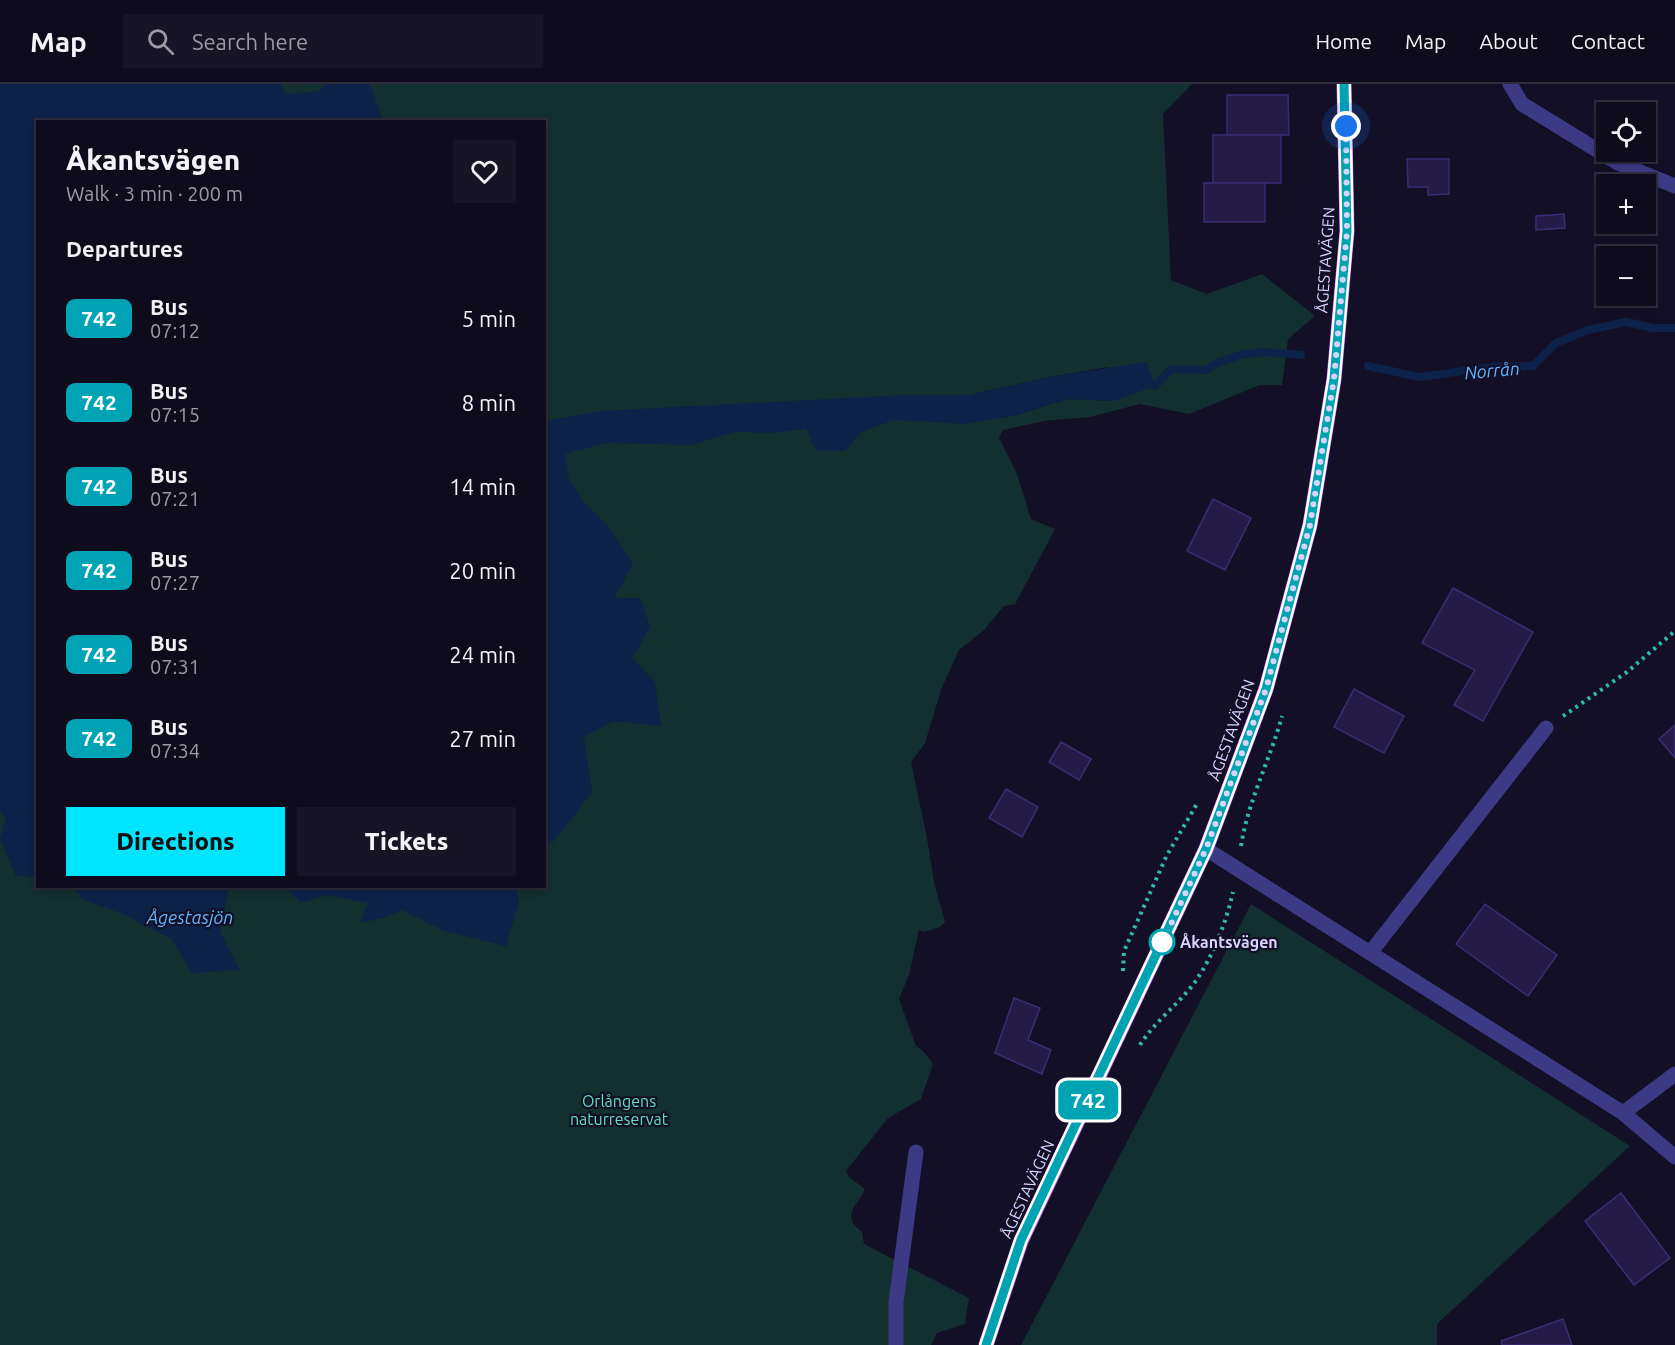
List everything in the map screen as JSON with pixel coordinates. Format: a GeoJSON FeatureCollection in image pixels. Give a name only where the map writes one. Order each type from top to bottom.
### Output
{"type":"FeatureCollection","features":[{"type":"Feature","properties":{"kind":"main road","name":"ÅGESTAVÄGEN"},"geometry":{"type":"LineString","coordinates":[[986,1345],[1021,1240],[1206,849],[1266,689],[1310,525],[1334,379],[1347,231],[1344,84]]}},
{"type":"Feature","properties":{"kind":"street"},"geometry":{"type":"LineString","coordinates":[[1510,84],[1522,104],[1530,110],[1618,163],[1675,186]]}},
{"type":"Feature","properties":{"kind":"street"},"geometry":{"type":"LineString","coordinates":[[1370,953],[1546,729]]}},
{"type":"Feature","properties":{"kind":"street"},"geometry":{"type":"LineString","coordinates":[[1206,849],[1623,1113],[1675,1157]]}},
{"type":"Feature","properties":{"kind":"street"},"geometry":{"type":"LineString","coordinates":[[1623,1113],[1675,1074]]}},
{"type":"Feature","properties":{"kind":"street"},"geometry":{"type":"LineString","coordinates":[[896,1345],[896,1302],[916,1152]]}},
{"type":"Feature","properties":{"kind":"path"},"geometry":{"type":"LineString","coordinates":[[1546,729],[1627,672],[1675,631]]}},
{"type":"Feature","properties":{"kind":"path"},"geometry":{"type":"LineString","coordinates":[[1123,973],[1124,951],[1167,855],[1200,799]]}},
{"type":"Feature","properties":{"kind":"path"},"geometry":{"type":"LineString","coordinates":[[1138,1049],[1150,1030],[1196,981],[1215,945],[1228,912]]}},
{"type":"Feature","properties":{"kind":"green space","name":"Orlångens naturreservat"},"geometry":{"type":"Polygon","coordinates":[[[0,84],[1192,84],[1163,114],[1171,280],[1207,294],[1262,274],[1315,316],[1288,339],[1282,385],[1260,385],[1189,414],[1140,404],[1090,417],[1044,421],[1003,430],[999,438],[1017,474],[1031,519],[1055,529],[1015,604],[1004,606],[984,630],[959,650],[941,690],[925,743],[911,762],[934,882],[945,922],[940,927],[924,932],[919,930],[909,975],[899,999],[916,1046],[933,1064],[921,1099],[888,1118],[846,1171],[850,1178],[865,1189],[851,1216],[855,1226],[862,1232],[864,1244],[969,1298],[965,1324],[937,1333],[931,1345],[0,1345],[0,84]],[[1108,367],[974,394],[1014,416],[1067,399],[1113,401],[1108,367]]]}},
{"type":"Feature","properties":{"kind":"green space"},"geometry":{"type":"Polygon","coordinates":[[[1251,904],[1630,1146],[1437,1324],[1437,1345],[1021,1345],[1251,904]]]}},
{"type":"Feature","properties":{"kind":"water"},"geometry":{"type":"Polygon","coordinates":[[[0,84],[281,84],[286,94],[319,91],[326,84],[370,84],[383,120],[36,120],[36,877],[16,876],[0,839],[6,818],[0,812],[0,84]]]}},
{"type":"Feature","properties":{"kind":"water"},"geometry":{"type":"Polygon","coordinates":[[[1147,362],[1155,386],[1113,401],[1067,399],[1014,416],[965,424],[893,420],[860,433],[845,451],[816,451],[806,429],[769,433],[734,432],[692,445],[606,443],[565,454],[569,478],[582,500],[607,525],[633,564],[614,598],[640,598],[650,627],[632,658],[655,682],[661,726],[613,721],[584,737],[592,792],[555,840],[546,843],[546,421],[600,411],[903,395],[969,395],[1050,377],[1147,362]]]}},
{"type":"Feature","properties":{"kind":"water","name":"Ågestasjön"},"geometry":{"type":"Polygon","coordinates":[[[73,888],[229,888],[220,932],[240,970],[192,973],[171,939],[121,913],[84,900],[73,888]]]}},
{"type":"Feature","properties":{"kind":"water"},"geometry":{"type":"Polygon","coordinates":[[[286,888],[516,888],[519,901],[506,946],[444,931],[402,910],[383,918],[360,923],[368,903],[327,895],[301,903],[286,888]]]}},
{"type":"Feature","properties":{"kind":"building"},"geometry":{"type":"Polygon","coordinates":[[[1227,95],[1288,95],[1289,135],[1227,135],[1227,95]]]}},
{"type":"Feature","properties":{"kind":"building"},"geometry":{"type":"Polygon","coordinates":[[[1213,135],[1281,135],[1281,183],[1213,183],[1213,135]]]}},
{"type":"Feature","properties":{"kind":"building"},"geometry":{"type":"Polygon","coordinates":[[[1407,159],[1449,159],[1449,194],[1428,195],[1428,187],[1408,187],[1407,159]]]}},
{"type":"Feature","properties":{"kind":"building"},"geometry":{"type":"Polygon","coordinates":[[[1204,183],[1265,183],[1265,222],[1204,222],[1204,183]]]}},
{"type":"Feature","properties":{"kind":"building"},"geometry":{"type":"Polygon","coordinates":[[[1564,214],[1565,228],[1536,230],[1536,216],[1564,214]]]}},
{"type":"Feature","properties":{"kind":"building"},"geometry":{"type":"Polygon","coordinates":[[[1213,499],[1251,518],[1225,570],[1187,551],[1213,499]]]}},
{"type":"Feature","properties":{"kind":"building"},"geometry":{"type":"Polygon","coordinates":[[[1453,588],[1533,632],[1483,721],[1454,705],[1475,670],[1422,643],[1453,588]]]}},
{"type":"Feature","properties":{"kind":"building"},"geometry":{"type":"Polygon","coordinates":[[[1354,689],[1404,716],[1384,753],[1334,727],[1354,689]]]}},
{"type":"Feature","properties":{"kind":"building"},"geometry":{"type":"Polygon","coordinates":[[[1675,725],[1675,758],[1659,739],[1675,725]]]}},
{"type":"Feature","properties":{"kind":"building"},"geometry":{"type":"Polygon","coordinates":[[[1061,742],[1091,759],[1079,780],[1049,762],[1061,742]]]}},
{"type":"Feature","properties":{"kind":"building"},"geometry":{"type":"Polygon","coordinates":[[[1006,789],[1038,807],[1022,837],[989,818],[1006,789]]]}},
{"type":"Feature","properties":{"kind":"building"},"geometry":{"type":"Polygon","coordinates":[[[1485,904],[1557,955],[1528,996],[1456,944],[1485,904]]]}},
{"type":"Feature","properties":{"kind":"building"},"geometry":{"type":"Polygon","coordinates":[[[1014,998],[1040,1008],[1028,1040],[1051,1050],[1042,1074],[995,1053],[1014,998]]]}},
{"type":"Feature","properties":{"kind":"building"},"geometry":{"type":"Polygon","coordinates":[[[1621,1193],[1670,1258],[1634,1285],[1585,1221],[1621,1193]]]}},
{"type":"Feature","properties":{"kind":"building"},"geometry":{"type":"Polygon","coordinates":[[[1563,1319],[1572,1345],[1502,1345],[1501,1341],[1563,1319]]]}},
{"type":"Feature","properties":{"kind":"waterway","name":"Norrån"},"geometry":{"type":"LineString","coordinates":[[1368,366],[1419,377],[1500,366],[1533,366],[1556,343],[1588,330],[1626,322],[1653,328],[1675,328]]}},
{"type":"Feature","properties":{"kind":"waterway","name":"Norrån"},"geometry":{"type":"LineString","coordinates":[[1155,386],[1171,369],[1206,370],[1217,363],[1244,354],[1266,352],[1301,355]]}},
{"type":"Feature","properties":{"kind":"bus line","name":"742"},"geometry":{"type":"LineString","coordinates":[[986,1345],[1021,1240],[1206,849],[1266,689],[1310,525],[1334,379],[1347,231],[1344,84]]}},
{"type":"Feature","properties":{"kind":"place","name":"Åkantsvägen"},"geometry":{"type":"Point","coordinates":[1162,942]}},
{"type":"Feature","properties":{"kind":"route"},"geometry":{"type":"LineString","coordinates":[[1162,942],[1158,952],[1206,849],[1266,689],[1310,525],[1334,379],[1347,231],[1346,126]]}}]}
